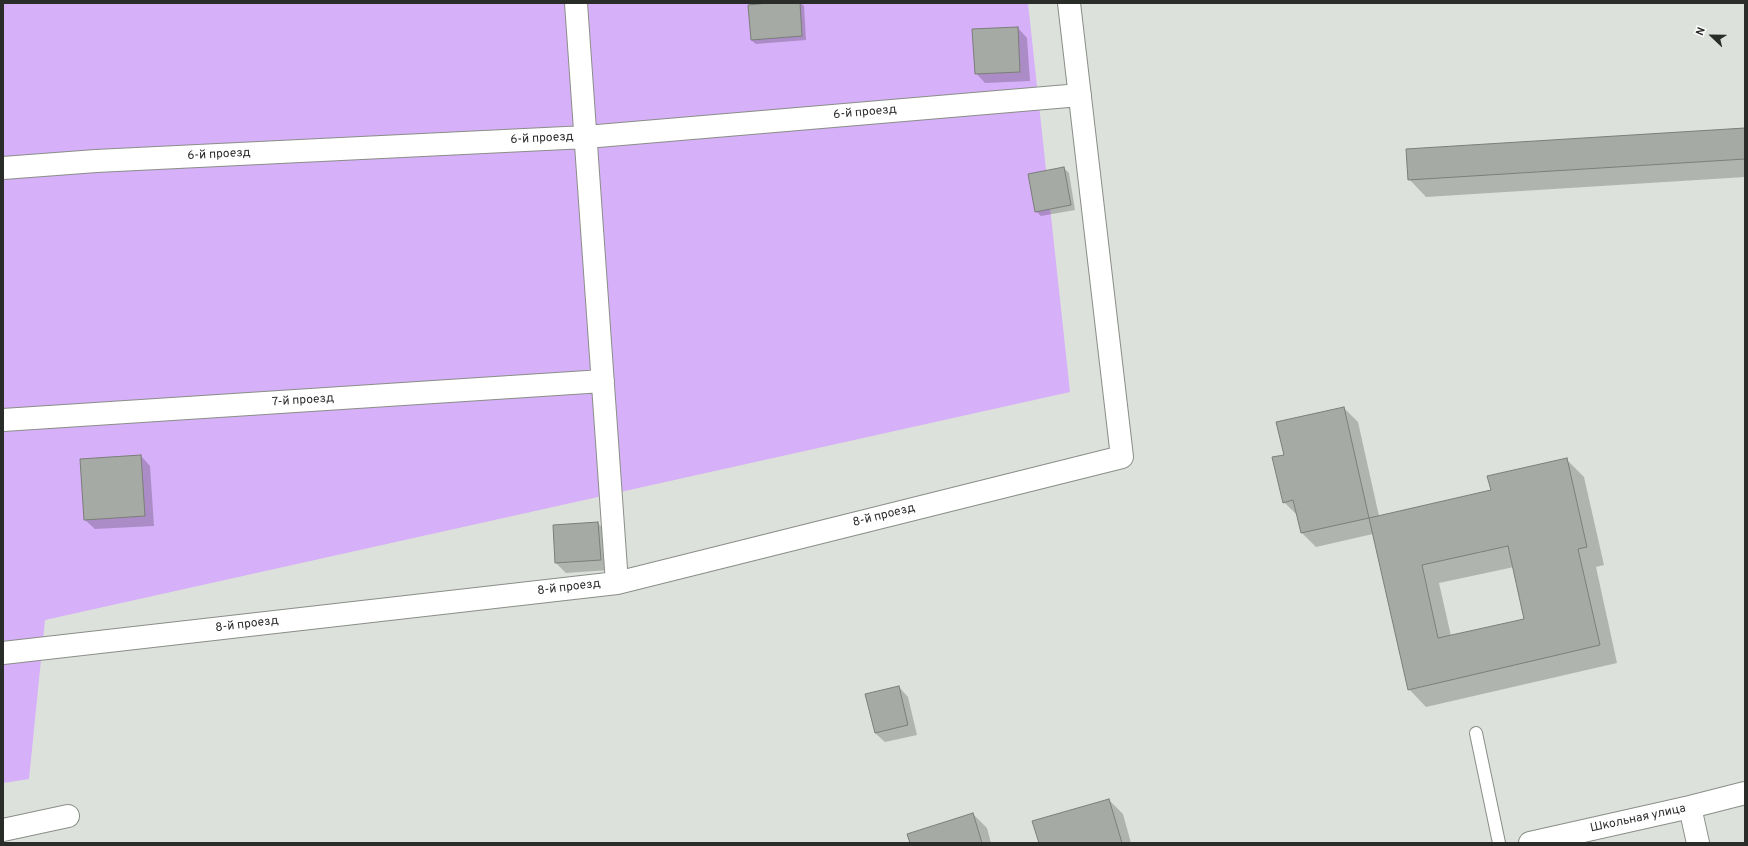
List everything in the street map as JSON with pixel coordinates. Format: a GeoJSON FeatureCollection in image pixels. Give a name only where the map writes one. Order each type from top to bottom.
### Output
{"type":"FeatureCollection","features":[{"type":"Feature","properties":{"kind":"street"},"geometry":{"type":"LineString","coordinates":[[576,3],[617,583]]}},
{"type":"Feature","properties":{"kind":"street"},"geometry":{"type":"LineString","coordinates":[[1069,3],[1080,95]]}},
{"type":"Feature","properties":{"kind":"street","name":"6-й проезд"},"geometry":{"type":"LineString","coordinates":[[3,168],[96,161],[586,137],[1080,95]]}},
{"type":"Feature","properties":{"kind":"street","name":"8-й проезд"},"geometry":{"type":"LineString","coordinates":[[3,653],[617,583],[1122,457],[1080,95]]}},
{"type":"Feature","properties":{"kind":"street","name":"7-й проезд"},"geometry":{"type":"LineString","coordinates":[[3,420],[603,381]]}},
{"type":"Feature","properties":{"kind":"street","name":"Школьная улица"},"geometry":{"type":"LineString","coordinates":[[1530,843],[1745,793]]}},
{"type":"Feature","properties":{"kind":"street"},"geometry":{"type":"LineString","coordinates":[[1690,807],[1698,843]]}},
{"type":"Feature","properties":{"kind":"street"},"geometry":{"type":"LineString","coordinates":[[3,830],[68,816]]}},
{"type":"Feature","properties":{"kind":"lane"},"geometry":{"type":"LineString","coordinates":[[1476,733],[1499,843]]}},
{"type":"Feature","properties":{"kind":"shaded area"},"geometry":{"type":"Polygon","coordinates":[[[3,3],[1028,3],[1070,392],[45,620],[29,779],[3,783],[3,3]]]}},
{"type":"Feature","properties":{"kind":"building"},"geometry":{"type":"Polygon","coordinates":[[[800,3],[802,36],[751,40],[748,5],[800,3]]]}},
{"type":"Feature","properties":{"kind":"building"},"geometry":{"type":"Polygon","coordinates":[[[1018,27],[1020,72],[975,74],[972,29],[1018,27]]]}},
{"type":"Feature","properties":{"kind":"building"},"geometry":{"type":"Polygon","coordinates":[[[1745,128],[1745,159],[1408,180],[1406,149],[1745,128]]]}},
{"type":"Feature","properties":{"kind":"building"},"geometry":{"type":"Polygon","coordinates":[[[1064,167],[1071,205],[1035,212],[1028,174],[1064,167]]]}},
{"type":"Feature","properties":{"kind":"building"},"geometry":{"type":"Polygon","coordinates":[[[1344,407],[1369,518],[1301,533],[1293,500],[1283,503],[1272,457],[1284,455],[1276,422],[1344,407]]]}},
{"type":"Feature","properties":{"kind":"building"},"geometry":{"type":"Polygon","coordinates":[[[141,455],[145,516],[84,520],[80,459],[141,455]]]}},
{"type":"Feature","properties":{"kind":"building"},"geometry":{"type":"Polygon","coordinates":[[[1567,458],[1587,547],[1578,549],[1600,645],[1408,690],[1369,518],[1491,490],[1487,476],[1567,458]],[[1508,546],[1422,565],[1438,638],[1524,619],[1508,546]]]}},
{"type":"Feature","properties":{"kind":"building"},"geometry":{"type":"Polygon","coordinates":[[[598,522],[601,560],[555,563],[553,525],[598,522]]]}},
{"type":"Feature","properties":{"kind":"building"},"geometry":{"type":"Polygon","coordinates":[[[899,686],[908,725],[875,733],[865,694],[899,686]]]}},
{"type":"Feature","properties":{"kind":"building"},"geometry":{"type":"Polygon","coordinates":[[[1109,799],[1122,843],[1039,843],[1032,821],[1109,799]]]}},
{"type":"Feature","properties":{"kind":"building"},"geometry":{"type":"Polygon","coordinates":[[[973,813],[982,843],[910,843],[907,834],[973,813]]]}}]}
